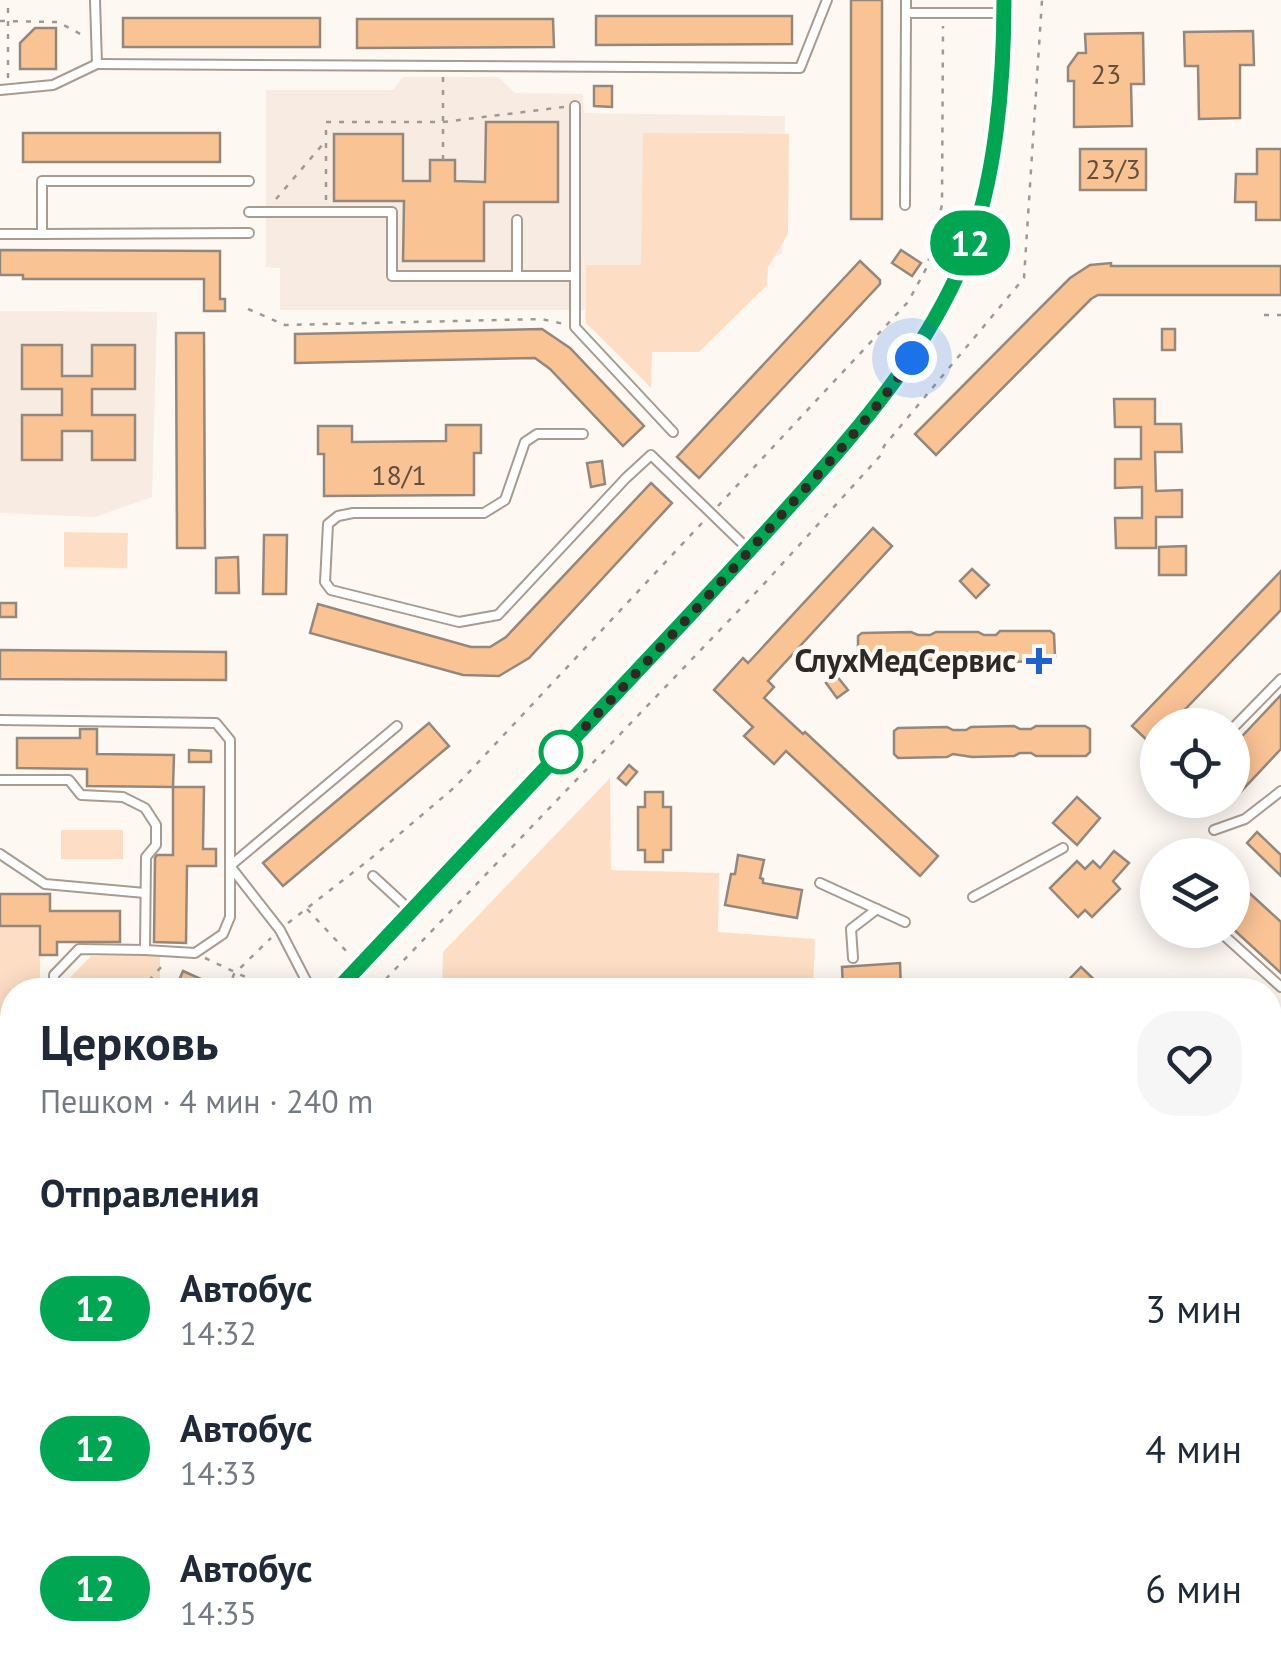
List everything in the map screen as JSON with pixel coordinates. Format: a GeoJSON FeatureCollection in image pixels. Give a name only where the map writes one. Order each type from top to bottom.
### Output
{"type":"FeatureCollection","features":[{"type":"Feature","properties":{"kind":"street"},"geometry":{"type":"LineString","coordinates":[[348,978],[750,550],[893,386],[930,330],[964,259],[988,183],[1004,7]]}},
{"type":"Feature","properties":{"kind":"lane"},"geometry":{"type":"LineString","coordinates":[[96,0],[97,64]]}},
{"type":"Feature","properties":{"kind":"lane"},"geometry":{"type":"LineString","coordinates":[[4,89],[53,85],[97,64],[800,68],[827,0]]}},
{"type":"Feature","properties":{"kind":"lane"},"geometry":{"type":"LineString","coordinates":[[905,205],[906,0]]}},
{"type":"Feature","properties":{"kind":"lane"},"geometry":{"type":"LineString","coordinates":[[906,13],[1004,7]]}},
{"type":"Feature","properties":{"kind":"lane"},"geometry":{"type":"LineString","coordinates":[[575,106],[575,327],[673,432]]}},
{"type":"Feature","properties":{"kind":"lane"},"geometry":{"type":"LineString","coordinates":[[42,234],[42,181],[249,181]]}},
{"type":"Feature","properties":{"kind":"lane"},"geometry":{"type":"LineString","coordinates":[[249,212],[392,212],[392,276],[575,276]]}},
{"type":"Feature","properties":{"kind":"lane"},"geometry":{"type":"LineString","coordinates":[[517,220],[517,276]]}},
{"type":"Feature","properties":{"kind":"lane"},"geometry":{"type":"LineString","coordinates":[[0,234],[249,233]]}},
{"type":"Feature","properties":{"kind":"lane"},"geometry":{"type":"LineString","coordinates":[[583,434],[537,434],[525,442],[505,500],[484,513],[338,516],[328,524],[325,582],[331,590],[459,622],[498,616],[651,455],[750,550]]}},
{"type":"Feature","properties":{"kind":"lane"},"geometry":{"type":"LineString","coordinates":[[1250,711],[1281,679]]}},
{"type":"Feature","properties":{"kind":"lane"},"geometry":{"type":"LineString","coordinates":[[0,720],[216,723],[230,740],[230,918],[224,934],[194,953],[80,950],[54,978]]}},
{"type":"Feature","properties":{"kind":"lane"},"geometry":{"type":"LineString","coordinates":[[230,866],[398,726]]}},
{"type":"Feature","properties":{"kind":"lane"},"geometry":{"type":"LineString","coordinates":[[0,780],[69,780],[81,795],[123,797],[145,808],[156,825],[156,844],[146,857],[145,950]]}},
{"type":"Feature","properties":{"kind":"lane"},"geometry":{"type":"LineString","coordinates":[[1214,830],[1245,819],[1281,791]]}},
{"type":"Feature","properties":{"kind":"lane"},"geometry":{"type":"LineString","coordinates":[[973,897],[1063,848]]}},
{"type":"Feature","properties":{"kind":"lane"},"geometry":{"type":"LineString","coordinates":[[0,854],[45,884],[145,893]]}},
{"type":"Feature","properties":{"kind":"lane"},"geometry":{"type":"LineString","coordinates":[[230,866],[280,930],[305,978]]}},
{"type":"Feature","properties":{"kind":"lane"},"geometry":{"type":"LineString","coordinates":[[373,876],[411,911]]}},
{"type":"Feature","properties":{"kind":"lane"},"geometry":{"type":"LineString","coordinates":[[820,883],[906,922]]}},
{"type":"Feature","properties":{"kind":"lane"},"geometry":{"type":"LineString","coordinates":[[853,958],[851,928],[877,909]]}},
{"type":"Feature","properties":{"kind":"lane"},"geometry":{"type":"LineString","coordinates":[[1238,948],[1271,978]]}},
{"type":"Feature","properties":{"kind":"path"},"geometry":{"type":"LineString","coordinates":[[4,89],[8,0]]}},
{"type":"Feature","properties":{"kind":"path"},"geometry":{"type":"LineString","coordinates":[[232,978],[280,930],[456,786],[908,302],[928,267],[942,206],[943,13]]}},
{"type":"Feature","properties":{"kind":"path"},"geometry":{"type":"LineString","coordinates":[[0,21],[58,22],[96,43]]}},
{"type":"Feature","properties":{"kind":"path"},"geometry":{"type":"LineString","coordinates":[[443,68],[443,160]]}},
{"type":"Feature","properties":{"kind":"path"},"geometry":{"type":"LineString","coordinates":[[326,212],[326,122],[443,122],[575,106]]}},
{"type":"Feature","properties":{"kind":"path"},"geometry":{"type":"LineString","coordinates":[[266,212],[326,141]]}},
{"type":"Feature","properties":{"kind":"path"},"geometry":{"type":"LineString","coordinates":[[248,309],[285,325],[541,319],[575,327]]}},
{"type":"Feature","properties":{"kind":"path"},"geometry":{"type":"LineString","coordinates":[[1264,315],[1281,315]]}},
{"type":"Feature","properties":{"kind":"path"},"geometry":{"type":"LineString","coordinates":[[307,909],[349,954]]}},
{"type":"Feature","properties":{"kind":"path"},"geometry":{"type":"LineString","coordinates":[[151,978],[176,952]]}},
{"type":"Feature","properties":{"kind":"path"},"geometry":{"type":"LineString","coordinates":[[194,953],[244,978]]}},
{"type":"Feature","properties":{"kind":"shaded area"},"geometry":{"type":"Polygon","coordinates":[[[403,77],[498,77],[515,93],[583,94],[584,113],[785,116],[782,253],[669,322],[586,323],[585,310],[280,310],[280,268],[266,267],[266,90],[393,90],[403,77]]]}},
{"type":"Feature","properties":{"kind":"shaded area"},"geometry":{"type":"Polygon","coordinates":[[[643,133],[789,134],[788,234],[768,267],[767,285],[699,352],[652,352],[651,388],[586,323],[586,265],[641,265],[643,133]]]}},
{"type":"Feature","properties":{"kind":"shaded area"},"geometry":{"type":"Polygon","coordinates":[[[0,311],[157,312],[152,497],[95,517],[0,513],[0,311]]]}},
{"type":"Feature","properties":{"kind":"shaded area"},"geometry":{"type":"Polygon","coordinates":[[[64,532],[128,533],[127,568],[64,567],[64,532]]]}},
{"type":"Feature","properties":{"kind":"shaded area"},"geometry":{"type":"Polygon","coordinates":[[[610,778],[611,870],[719,873],[718,932],[815,939],[813,978],[442,978],[443,952],[610,778]]]}},
{"type":"Feature","properties":{"kind":"shaded area"},"geometry":{"type":"Polygon","coordinates":[[[61,830],[123,830],[123,859],[61,859],[61,830]]]}},
{"type":"Feature","properties":{"kind":"shaded area"},"geometry":{"type":"Polygon","coordinates":[[[0,926],[40,926],[40,978],[0,978],[0,926]]]}},
{"type":"Feature","properties":{"kind":"shaded area"},"geometry":{"type":"Polygon","coordinates":[[[160,955],[160,978],[70,978],[91,956],[160,955]]]}},
{"type":"Feature","properties":{"kind":"building"},"geometry":{"type":"Polygon","coordinates":[[[851,0],[882,0],[882,219],[851,219],[851,0]]]}},
{"type":"Feature","properties":{"kind":"building"},"geometry":{"type":"Polygon","coordinates":[[[596,16],[792,16],[792,44],[596,45],[596,16]]]}},
{"type":"Feature","properties":{"kind":"building"},"geometry":{"type":"Polygon","coordinates":[[[123,18],[320,18],[320,47],[123,47],[123,18]]]}},
{"type":"Feature","properties":{"kind":"building"},"geometry":{"type":"Polygon","coordinates":[[[357,19],[553,19],[554,47],[357,48],[357,19]]]}},
{"type":"Feature","properties":{"kind":"building"},"geometry":{"type":"Polygon","coordinates":[[[35,28],[56,28],[56,69],[20,69],[20,43],[35,28]]]}},
{"type":"Feature","properties":{"kind":"building"},"geometry":{"type":"Polygon","coordinates":[[[1253,31],[1254,65],[1240,65],[1240,118],[1199,119],[1198,66],[1185,66],[1184,32],[1253,31]]]}},
{"type":"Feature","properties":{"kind":"building"},"geometry":{"type":"Polygon","coordinates":[[[1143,33],[1144,84],[1131,84],[1132,126],[1074,127],[1074,81],[1068,81],[1068,67],[1078,53],[1086,53],[1085,34],[1143,33]]]}},
{"type":"Feature","properties":{"kind":"building"},"geometry":{"type":"Polygon","coordinates":[[[594,86],[612,86],[612,107],[594,106],[594,86]]]}},
{"type":"Feature","properties":{"kind":"building"},"geometry":{"type":"Polygon","coordinates":[[[486,122],[558,122],[558,202],[484,202],[484,261],[403,261],[404,201],[334,201],[334,134],[403,134],[403,181],[430,181],[430,160],[455,160],[455,181],[485,182],[486,122]]]}},
{"type":"Feature","properties":{"kind":"building"},"geometry":{"type":"Polygon","coordinates":[[[23,133],[220,133],[220,162],[23,162],[23,133]]]}},
{"type":"Feature","properties":{"kind":"building"},"geometry":{"type":"Polygon","coordinates":[[[1080,149],[1146,149],[1146,190],[1080,190],[1080,149]]]}},
{"type":"Feature","properties":{"kind":"building"},"geometry":{"type":"Polygon","coordinates":[[[1257,149],[1281,149],[1281,220],[1256,220],[1256,202],[1235,202],[1236,174],[1257,174],[1257,149]]]}},
{"type":"Feature","properties":{"kind":"building"},"geometry":{"type":"Polygon","coordinates":[[[0,250],[220,251],[220,299],[225,299],[225,311],[204,311],[204,279],[23,279],[23,275],[0,275],[0,250]]]}},
{"type":"Feature","properties":{"kind":"building"},"geometry":{"type":"Polygon","coordinates":[[[901,250],[921,263],[912,276],[892,263],[901,250]]]}},
{"type":"Feature","properties":{"kind":"building"},"geometry":{"type":"Polygon","coordinates":[[[860,261],[880,284],[699,478],[677,457],[860,261]]]}},
{"type":"Feature","properties":{"kind":"building"},"geometry":{"type":"Polygon","coordinates":[[[1090,265],[1281,266],[1281,295],[1098,295],[936,455],[915,434],[1070,278],[1090,265]]]}},
{"type":"Feature","properties":{"kind":"building"},"geometry":{"type":"Polygon","coordinates":[[[542,329],[570,348],[644,426],[623,446],[535,358],[295,363],[295,334],[542,329]]]}},
{"type":"Feature","properties":{"kind":"building"},"geometry":{"type":"Polygon","coordinates":[[[1162,329],[1175,329],[1175,350],[1162,350],[1162,329]]]}},
{"type":"Feature","properties":{"kind":"building"},"geometry":{"type":"Polygon","coordinates":[[[176,333],[204,333],[205,548],[177,548],[176,333]]]}},
{"type":"Feature","properties":{"kind":"building"},"geometry":{"type":"Polygon","coordinates":[[[22,345],[62,345],[62,376],[92,376],[92,345],[135,345],[135,389],[92,389],[92,415],[135,415],[135,460],[92,460],[92,431],[62,431],[62,460],[22,460],[22,415],[62,415],[62,389],[22,389],[22,345]]]}},
{"type":"Feature","properties":{"kind":"building"},"geometry":{"type":"Polygon","coordinates":[[[1114,399],[1155,399],[1155,424],[1181,424],[1182,452],[1155,452],[1156,491],[1182,490],[1182,517],[1156,517],[1156,548],[1116,548],[1115,518],[1142,518],[1142,487],[1115,488],[1115,459],[1141,459],[1141,427],[1115,427],[1114,399]]]}},
{"type":"Feature","properties":{"kind":"building"},"geometry":{"type":"Polygon","coordinates":[[[446,425],[481,425],[481,453],[474,453],[474,495],[324,496],[324,454],[318,454],[318,426],[352,426],[352,442],[446,441],[446,425]]]}},
{"type":"Feature","properties":{"kind":"building"},"geometry":{"type":"Polygon","coordinates":[[[602,461],[605,484],[591,487],[587,463],[602,461]]]}},
{"type":"Feature","properties":{"kind":"building"},"geometry":{"type":"Polygon","coordinates":[[[651,483],[672,503],[529,658],[499,676],[463,675],[310,633],[318,604],[471,647],[490,647],[506,637],[651,483]]]}},
{"type":"Feature","properties":{"kind":"building"},"geometry":{"type":"Polygon","coordinates":[[[873,528],[892,546],[768,681],[774,687],[764,698],[938,856],[920,876],[786,751],[774,764],[744,736],[753,727],[714,690],[743,658],[748,663],[873,528]]]}},
{"type":"Feature","properties":{"kind":"building"},"geometry":{"type":"Polygon","coordinates":[[[264,535],[287,535],[286,594],[263,594],[264,535]]]}},
{"type":"Feature","properties":{"kind":"building"},"geometry":{"type":"Polygon","coordinates":[[[1186,546],[1186,575],[1159,575],[1159,547],[1186,546]]]}},
{"type":"Feature","properties":{"kind":"building"},"geometry":{"type":"Polygon","coordinates":[[[238,557],[239,593],[216,593],[216,558],[238,557]]]}},
{"type":"Feature","properties":{"kind":"building"},"geometry":{"type":"Polygon","coordinates":[[[972,569],[989,585],[976,598],[960,581],[972,569]]]}},
{"type":"Feature","properties":{"kind":"building"},"geometry":{"type":"Polygon","coordinates":[[[1281,571],[1281,610],[1186,708],[1149,708],[1281,571]]]}},
{"type":"Feature","properties":{"kind":"building"},"geometry":{"type":"Polygon","coordinates":[[[0,603],[16,603],[16,617],[0,617],[0,603]]]}},
{"type":"Feature","properties":{"kind":"building"},"geometry":{"type":"Polygon","coordinates":[[[1000,631],[1050,631],[1054,634],[1055,657],[1050,661],[1001,662],[984,659],[863,663],[858,659],[858,636],[862,633],[996,635],[1000,631]]]}},
{"type":"Feature","properties":{"kind":"building"},"geometry":{"type":"Polygon","coordinates":[[[0,650],[226,652],[226,680],[0,679],[0,650]]]}},
{"type":"Feature","properties":{"kind":"building"},"geometry":{"type":"Polygon","coordinates":[[[836,675],[848,690],[837,698],[826,683],[836,675]]]}},
{"type":"Feature","properties":{"kind":"building"},"geometry":{"type":"Polygon","coordinates":[[[1281,695],[1281,749],[1250,782],[1250,728],[1281,695]]]}},
{"type":"Feature","properties":{"kind":"building"},"geometry":{"type":"Polygon","coordinates":[[[1140,718],[1140,734],[1132,726],[1140,718]]]}},
{"type":"Feature","properties":{"kind":"building"},"geometry":{"type":"Polygon","coordinates":[[[429,723],[449,746],[283,886],[263,863],[429,723]]]}},
{"type":"Feature","properties":{"kind":"building"},"geometry":{"type":"Polygon","coordinates":[[[1085,726],[1090,729],[1090,752],[1086,756],[1020,753],[898,758],[894,754],[894,731],[898,728],[966,730],[1085,726]]]}},
{"type":"Feature","properties":{"kind":"building"},"geometry":{"type":"Polygon","coordinates":[[[80,729],[97,729],[97,754],[174,755],[173,787],[87,786],[87,769],[17,768],[17,738],[80,738],[80,729]]]}},
{"type":"Feature","properties":{"kind":"building"},"geometry":{"type":"Polygon","coordinates":[[[189,750],[211,751],[211,762],[189,762],[189,750]]]}},
{"type":"Feature","properties":{"kind":"building"},"geometry":{"type":"Polygon","coordinates":[[[629,765],[637,772],[626,785],[618,778],[629,765]]]}},
{"type":"Feature","properties":{"kind":"building"},"geometry":{"type":"Polygon","coordinates":[[[173,787],[204,787],[203,849],[216,849],[216,866],[187,866],[186,943],[154,942],[155,858],[173,855],[173,787]]]}},
{"type":"Feature","properties":{"kind":"building"},"geometry":{"type":"Polygon","coordinates":[[[645,792],[663,792],[663,807],[671,807],[671,850],[663,850],[663,862],[645,862],[645,850],[638,850],[638,807],[645,807],[645,792]]]}},
{"type":"Feature","properties":{"kind":"building"},"geometry":{"type":"Polygon","coordinates":[[[1077,797],[1100,818],[1077,845],[1053,823],[1077,797]]]}},
{"type":"Feature","properties":{"kind":"building"},"geometry":{"type":"Polygon","coordinates":[[[1257,832],[1281,855],[1281,876],[1250,846],[1257,832]]]}},
{"type":"Feature","properties":{"kind":"building"},"geometry":{"type":"Polygon","coordinates":[[[1114,851],[1129,863],[1113,881],[1120,889],[1092,917],[1085,910],[1078,917],[1050,888],[1077,861],[1085,869],[1093,861],[1100,868],[1114,851]]]}},
{"type":"Feature","properties":{"kind":"building"},"geometry":{"type":"Polygon","coordinates":[[[738,855],[764,860],[760,878],[763,883],[802,890],[797,918],[725,905],[738,855]]]}},
{"type":"Feature","properties":{"kind":"building"},"geometry":{"type":"Polygon","coordinates":[[[0,894],[50,894],[50,911],[120,911],[120,942],[57,942],[57,955],[40,955],[40,926],[0,926],[0,894]]]}},
{"type":"Feature","properties":{"kind":"building"},"geometry":{"type":"Polygon","coordinates":[[[1250,894],[1281,922],[1281,973],[1250,945],[1250,894]]]}},
{"type":"Feature","properties":{"kind":"building"},"geometry":{"type":"Polygon","coordinates":[[[900,963],[901,978],[842,978],[842,967],[900,963]]]}},
{"type":"Feature","properties":{"kind":"building"},"geometry":{"type":"Polygon","coordinates":[[[1081,967],[1092,978],[1070,978],[1081,967]]]}},
{"type":"Feature","properties":{"kind":"building"},"geometry":{"type":"Polygon","coordinates":[[[183,971],[198,978],[180,978],[183,971]]]}},
{"type":"Feature","properties":{"kind":"bus line","name":"12"},"geometry":{"type":"LineString","coordinates":[[348,978],[750,550],[893,386],[930,330],[982,210],[999,93],[1004,0]]}},
{"type":"Feature","properties":{"kind":"place","name":"СлухМедСервис"},"geometry":{"type":"Point","coordinates":[1039,661]}},
{"type":"Feature","properties":{"kind":"route"},"geometry":{"type":"LineString","coordinates":[[561,752],[856,432],[912,358]]}}]}
